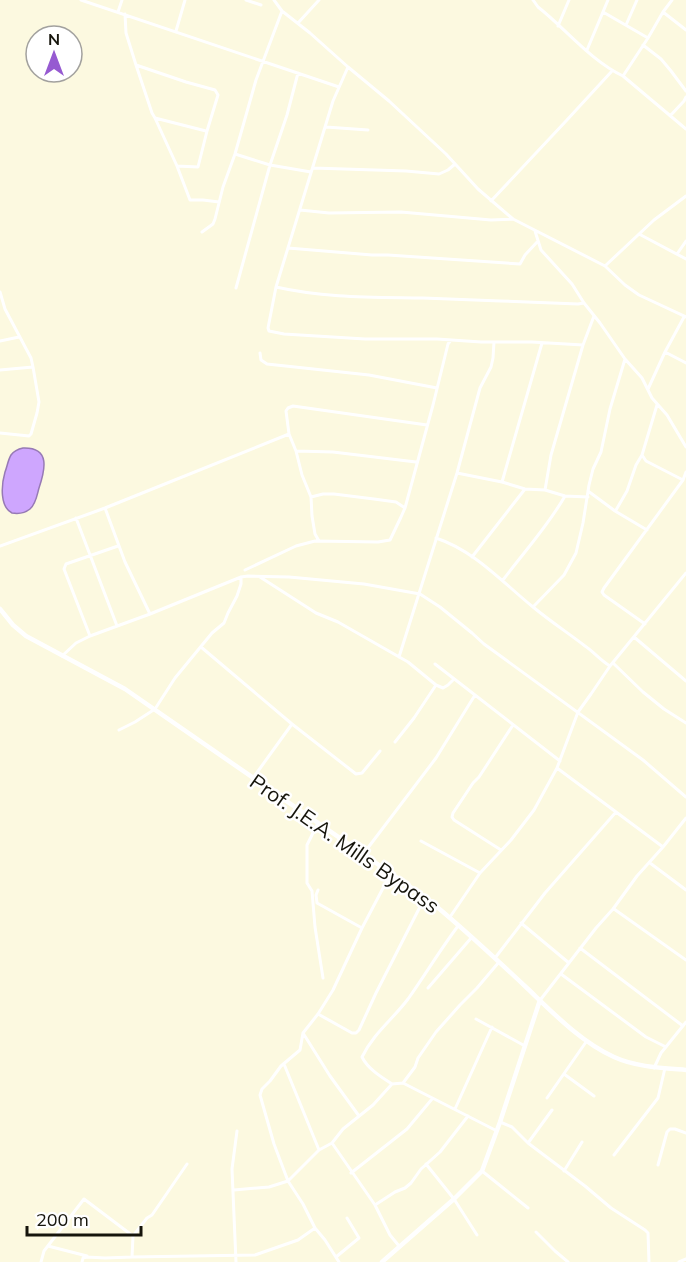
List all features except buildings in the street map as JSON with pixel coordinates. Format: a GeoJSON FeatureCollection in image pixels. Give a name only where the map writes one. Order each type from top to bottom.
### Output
{"type":"FeatureCollection","features":[{"type":"Feature","properties":{"kind":"street"},"geometry":{"type":"LineString","coordinates":[[81,0],[339,87]]}},
{"type":"Feature","properties":{"kind":"street"},"geometry":{"type":"LineString","coordinates":[[118,12],[122,0]]}},
{"type":"Feature","properties":{"kind":"street"},"geometry":{"type":"LineString","coordinates":[[176,31],[185,0]]}},
{"type":"Feature","properties":{"kind":"street"},"geometry":{"type":"LineString","coordinates":[[246,0],[261,5]]}},
{"type":"Feature","properties":{"kind":"street"},"geometry":{"type":"LineString","coordinates":[[273,0],[282,11],[389,101],[491,201],[513,219],[605,266],[639,295],[685,317],[648,389]]}},
{"type":"Feature","properties":{"kind":"street"},"geometry":{"type":"LineString","coordinates":[[297,23],[319,0]]}},
{"type":"Feature","properties":{"kind":"street"},"geometry":{"type":"LineString","coordinates":[[533,0],[558,26],[686,129]]}},
{"type":"Feature","properties":{"kind":"street"},"geometry":{"type":"LineString","coordinates":[[558,26],[569,0]]}},
{"type":"Feature","properties":{"kind":"street"},"geometry":{"type":"LineString","coordinates":[[587,50],[608,0]]}},
{"type":"Feature","properties":{"kind":"street"},"geometry":{"type":"LineString","coordinates":[[626,25],[637,0]]}},
{"type":"Feature","properties":{"kind":"street"},"geometry":{"type":"LineString","coordinates":[[623,76],[672,0]]}},
{"type":"Feature","properties":{"kind":"street"},"geometry":{"type":"LineString","coordinates":[[201,232],[213,224],[262,62],[282,11]]}},
{"type":"Feature","properties":{"kind":"street"},"geometry":{"type":"LineString","coordinates":[[603,12],[648,38]]}},
{"type":"Feature","properties":{"kind":"street"},"geometry":{"type":"LineString","coordinates":[[663,12],[686,30]]}},
{"type":"Feature","properties":{"kind":"street"},"geometry":{"type":"LineString","coordinates":[[125,14],[126,33],[152,113],[190,200],[219,202]]}},
{"type":"Feature","properties":{"kind":"street"},"geometry":{"type":"LineString","coordinates":[[643,45],[666,65],[686,91]]}},
{"type":"Feature","properties":{"kind":"street"},"geometry":{"type":"LineString","coordinates":[[136,65],[215,90],[218,95],[198,167],[177,166]]}},
{"type":"Feature","properties":{"kind":"street"},"geometry":{"type":"LineString","coordinates":[[348,67],[333,101],[276,287],[269,331],[365,339],[437,339],[583,345]]}},
{"type":"Feature","properties":{"kind":"street"},"geometry":{"type":"LineString","coordinates":[[491,201],[612,70]]}},
{"type":"Feature","properties":{"kind":"street"},"geometry":{"type":"LineString","coordinates":[[236,288],[298,73]]}},
{"type":"Feature","properties":{"kind":"street"},"geometry":{"type":"LineString","coordinates":[[670,116],[686,97]]}},
{"type":"Feature","properties":{"kind":"street"},"geometry":{"type":"LineString","coordinates":[[155,118],[207,131]]}},
{"type":"Feature","properties":{"kind":"street"},"geometry":{"type":"LineString","coordinates":[[326,127],[368,130]]}},
{"type":"Feature","properties":{"kind":"street"},"geometry":{"type":"LineString","coordinates":[[235,154],[270,165],[312,170],[406,171],[440,174],[455,164]]}},
{"type":"Feature","properties":{"kind":"street"},"geometry":{"type":"LineString","coordinates":[[605,266],[666,210],[686,196]]}},
{"type":"Feature","properties":{"kind":"street"},"geometry":{"type":"LineString","coordinates":[[300,210],[329,213],[402,212],[491,220],[513,219]]}},
{"type":"Feature","properties":{"kind":"street"},"geometry":{"type":"LineString","coordinates":[[536,231],[541,250],[572,284],[625,359],[642,378],[652,398],[667,416],[686,447]]}},
{"type":"Feature","properties":{"kind":"street"},"geometry":{"type":"LineString","coordinates":[[639,234],[686,259]]}},
{"type":"Feature","properties":{"kind":"street"},"geometry":{"type":"LineString","coordinates":[[288,248],[363,255],[399,255],[520,264],[538,240]]}},
{"type":"Feature","properties":{"kind":"street"},"geometry":{"type":"LineString","coordinates":[[677,254],[686,241]]}},
{"type":"Feature","properties":{"kind":"street"},"geometry":{"type":"LineString","coordinates":[[276,287],[312,293],[390,298],[584,303]]}},
{"type":"Feature","properties":{"kind":"street"},"geometry":{"type":"LineString","coordinates":[[0,292],[5,309],[31,358],[39,402],[29,436],[0,433]]}},
{"type":"Feature","properties":{"kind":"street"},"geometry":{"type":"LineString","coordinates":[[545,490],[551,455],[583,345],[594,316]]}},
{"type":"Feature","properties":{"kind":"street"},"geometry":{"type":"LineString","coordinates":[[0,341],[19,337]]}},
{"type":"Feature","properties":{"kind":"street"},"geometry":{"type":"LineString","coordinates":[[245,570],[297,546],[319,541],[378,542],[390,540],[405,508],[448,344],[451,340]]}},
{"type":"Feature","properties":{"kind":"street"},"geometry":{"type":"LineString","coordinates":[[399,657],[457,472],[480,388],[491,367],[494,342]]}},
{"type":"Feature","properties":{"kind":"street"},"geometry":{"type":"LineString","coordinates":[[502,482],[542,343]]}},
{"type":"Feature","properties":{"kind":"street"},"geometry":{"type":"LineString","coordinates":[[665,352],[686,363]]}},
{"type":"Feature","properties":{"kind":"street"},"geometry":{"type":"LineString","coordinates":[[260,353],[261,360],[267,364],[369,375],[437,388]]}},
{"type":"Feature","properties":{"kind":"street"},"geometry":{"type":"LineString","coordinates":[[533,607],[564,575],[576,553],[593,469],[601,452],[610,409],[625,359]]}},
{"type":"Feature","properties":{"kind":"street"},"geometry":{"type":"LineString","coordinates":[[0,370],[33,367]]}},
{"type":"Feature","properties":{"kind":"street"},"geometry":{"type":"LineString","coordinates":[[615,511],[627,491],[642,455],[657,405]]}},
{"type":"Feature","properties":{"kind":"street"},"geometry":{"type":"LineString","coordinates":[[319,541],[315,534],[311,497],[298,466],[296,451],[289,434],[286,411],[288,408],[293,406],[427,425]]}},
{"type":"Feature","properties":{"kind":"street"},"geometry":{"type":"LineString","coordinates":[[0,546],[105,508],[289,434]]}},
{"type":"Feature","properties":{"kind":"street"},"geometry":{"type":"LineString","coordinates":[[296,451],[333,452],[417,462]]}},
{"type":"Feature","properties":{"kind":"street"},"geometry":{"type":"LineString","coordinates":[[642,455],[646,461],[683,480]]}},
{"type":"Feature","properties":{"kind":"street"},"geometry":{"type":"LineString","coordinates":[[457,472],[525,489],[545,490],[565,496],[588,497]]}},
{"type":"Feature","properties":{"kind":"street"},"geometry":{"type":"LineString","coordinates":[[645,624],[602,592],[683,480],[686,472]]}},
{"type":"Feature","properties":{"kind":"street"},"geometry":{"type":"LineString","coordinates":[[472,557],[525,489]]}},
{"type":"Feature","properties":{"kind":"street"},"geometry":{"type":"LineString","coordinates":[[588,490],[615,511],[647,530]]}},
{"type":"Feature","properties":{"kind":"street"},"geometry":{"type":"LineString","coordinates":[[311,497],[334,494],[396,502],[405,508]]}},
{"type":"Feature","properties":{"kind":"street"},"geometry":{"type":"LineString","coordinates":[[503,580],[554,515],[565,496]]}},
{"type":"Feature","properties":{"kind":"street"},"geometry":{"type":"LineString","coordinates":[[105,508],[118,546],[150,614]]}},
{"type":"Feature","properties":{"kind":"street"},"geometry":{"type":"LineString","coordinates":[[76,518],[118,626]]}},
{"type":"Feature","properties":{"kind":"street"},"geometry":{"type":"LineString","coordinates":[[436,538],[472,557],[602,661],[612,664],[657,704],[686,723]]}},
{"type":"Feature","properties":{"kind":"street"},"geometry":{"type":"LineString","coordinates":[[90,636],[64,568],[66,564],[118,546]]}},
{"type":"Feature","properties":{"kind":"street"},"geometry":{"type":"LineString","coordinates":[[450,917],[480,873],[511,840],[534,810],[557,768],[578,712],[612,664],[686,573]]}},
{"type":"Feature","properties":{"kind":"street"},"geometry":{"type":"LineString","coordinates":[[258,576],[316,613],[338,622],[399,657],[436,685],[442,688],[453,679]]}},
{"type":"Feature","properties":{"kind":"street"},"geometry":{"type":"LineString","coordinates":[[119,730],[155,709],[175,678],[212,633],[224,623],[237,596],[241,584],[240,577]]}},
{"type":"Feature","properties":{"kind":"street"},"geometry":{"type":"LineString","coordinates":[[62,656],[76,643],[90,636],[240,577],[289,577],[364,584],[420,594],[441,607],[484,644],[643,760],[686,796]]}},
{"type":"Feature","properties":{"kind":"street","name":"Prof. J.E.A. Mills Bypass"},"geometry":{"type":"LineString","coordinates":[[0,609],[26,636],[95,672],[155,709],[391,872],[450,917],[587,1040],[612,1056],[629,1063],[654,1068],[686,1070]]}},
{"type":"Feature","properties":{"kind":"street"},"geometry":{"type":"LineString","coordinates":[[634,637],[686,681]]}},
{"type":"Feature","properties":{"kind":"street"},"geometry":{"type":"LineString","coordinates":[[201,647],[292,724],[357,774],[362,773],[380,750]]}},
{"type":"Feature","properties":{"kind":"street"},"geometry":{"type":"LineString","coordinates":[[435,664],[560,761]]}},
{"type":"Feature","properties":{"kind":"street"},"geometry":{"type":"LineString","coordinates":[[395,742],[436,685]]}},
{"type":"Feature","properties":{"kind":"street"},"geometry":{"type":"LineString","coordinates":[[364,853],[436,758],[475,695]]}},
{"type":"Feature","properties":{"kind":"street"},"geometry":{"type":"LineString","coordinates":[[253,778],[292,724]]}},
{"type":"Feature","properties":{"kind":"street"},"geometry":{"type":"LineString","coordinates":[[501,850],[452,817],[513,725]]}},
{"type":"Feature","properties":{"kind":"street"},"geometry":{"type":"LineString","coordinates":[[557,768],[663,847]]}},
{"type":"Feature","properties":{"kind":"street"},"geometry":{"type":"LineString","coordinates":[[404,1083],[436,1032],[477,987],[521,923],[616,812]]}},
{"type":"Feature","properties":{"kind":"street"},"geometry":{"type":"LineString","coordinates":[[382,1262],[482,1172],[540,1000],[637,876],[685,820]]}},
{"type":"Feature","properties":{"kind":"street"},"geometry":{"type":"LineString","coordinates":[[318,823],[307,845],[307,883],[312,891],[323,978]]}},
{"type":"Feature","properties":{"kind":"street"},"geometry":{"type":"LineString","coordinates":[[420,841],[480,873]]}},
{"type":"Feature","properties":{"kind":"street"},"geometry":{"type":"LineString","coordinates":[[650,863],[686,890]]}},
{"type":"Feature","properties":{"kind":"street"},"geometry":{"type":"LineString","coordinates":[[339,1262],[315,1228],[288,1181],[274,1144],[260,1095],[261,1089],[300,1050],[303,1033],[333,990],[391,872]]}},
{"type":"Feature","properties":{"kind":"street"},"geometry":{"type":"LineString","coordinates":[[318,890],[317,903],[362,928]]}},
{"type":"Feature","properties":{"kind":"street"},"geometry":{"type":"LineString","coordinates":[[318,1014],[352,1033],[359,1030],[425,897]]}},
{"type":"Feature","properties":{"kind":"street"},"geometry":{"type":"LineString","coordinates":[[613,909],[686,960]]}},
{"type":"Feature","properties":{"kind":"street"},"geometry":{"type":"LineString","coordinates":[[521,923],[569,963]]}},
{"type":"Feature","properties":{"kind":"street"},"geometry":{"type":"LineString","coordinates":[[459,925],[406,1001],[382,1027],[363,1055],[363,1060],[392,1084],[404,1083],[497,1131]]}},
{"type":"Feature","properties":{"kind":"street"},"geometry":{"type":"LineString","coordinates":[[428,988],[472,937]]}},
{"type":"Feature","properties":{"kind":"street"},"geometry":{"type":"LineString","coordinates":[[580,948],[684,1024],[666,1047],[654,1068]]}},
{"type":"Feature","properties":{"kind":"street"},"geometry":{"type":"LineString","coordinates":[[561,974],[646,1037],[666,1047]]}},
{"type":"Feature","properties":{"kind":"street"},"geometry":{"type":"LineString","coordinates":[[477,1019],[525,1046]]}},
{"type":"Feature","properties":{"kind":"street"},"geometry":{"type":"LineString","coordinates":[[455,1109],[492,1027]]}},
{"type":"Feature","properties":{"kind":"street"},"geometry":{"type":"LineString","coordinates":[[303,1033],[359,1116]]}},
{"type":"Feature","properties":{"kind":"street"},"geometry":{"type":"LineString","coordinates":[[547,1098],[587,1040]]}},
{"type":"Feature","properties":{"kind":"street"},"geometry":{"type":"LineString","coordinates":[[284,1064],[319,1150]]}},
{"type":"Feature","properties":{"kind":"street"},"geometry":{"type":"LineString","coordinates":[[614,1155],[658,1098],[665,1068]]}},
{"type":"Feature","properties":{"kind":"street"},"geometry":{"type":"LineString","coordinates":[[564,1074],[594,1096]]}},
{"type":"Feature","properties":{"kind":"street"},"geometry":{"type":"LineString","coordinates":[[234,1190],[269,1187],[288,1181],[319,1150],[332,1143],[343,1129],[373,1105],[392,1084]]}},
{"type":"Feature","properties":{"kind":"street"},"geometry":{"type":"LineString","coordinates":[[351,1173],[407,1129],[432,1099]]}},
{"type":"Feature","properties":{"kind":"street"},"geometry":{"type":"LineString","coordinates":[[528,1143],[552,1110]]}},
{"type":"Feature","properties":{"kind":"street"},"geometry":{"type":"LineString","coordinates":[[375,1205],[405,1188],[440,1152],[468,1116]]}},
{"type":"Feature","properties":{"kind":"street"},"geometry":{"type":"LineString","coordinates":[[500,1122],[512,1127],[528,1143],[611,1208],[645,1230],[648,1233],[649,1262]]}},
{"type":"Feature","properties":{"kind":"street"},"geometry":{"type":"LineString","coordinates":[[658,1165],[670,1129],[686,1133]]}},
{"type":"Feature","properties":{"kind":"street"},"geometry":{"type":"LineString","coordinates":[[236,1262],[232,1169],[237,1131]]}},
{"type":"Feature","properties":{"kind":"street"},"geometry":{"type":"LineString","coordinates":[[564,1171],[582,1142]]}},
{"type":"Feature","properties":{"kind":"street"},"geometry":{"type":"LineString","coordinates":[[332,1143],[375,1205],[390,1235],[400,1247]]}},
{"type":"Feature","properties":{"kind":"street"},"geometry":{"type":"LineString","coordinates":[[132,1257],[133,1236],[152,1215],[187,1164]]}},
{"type":"Feature","properties":{"kind":"street"},"geometry":{"type":"LineString","coordinates":[[426,1164],[454,1199],[477,1235]]}},
{"type":"Feature","properties":{"kind":"street"},"geometry":{"type":"LineString","coordinates":[[482,1172],[528,1208]]}},
{"type":"Feature","properties":{"kind":"street"},"geometry":{"type":"LineString","coordinates":[[41,1262],[44,1251],[84,1198],[133,1236]]}},
{"type":"Feature","properties":{"kind":"street"},"geometry":{"type":"LineString","coordinates":[[336,1257],[358,1238],[347,1218]]}},
{"type":"Feature","properties":{"kind":"street"},"geometry":{"type":"LineString","coordinates":[[48,1246],[87,1257],[119,1260],[132,1257],[255,1255],[298,1240],[315,1228]]}},
{"type":"Feature","properties":{"kind":"street"},"geometry":{"type":"LineString","coordinates":[[536,1232],[568,1262]]}},
{"type":"Feature","properties":{"kind":"street"},"geometry":{"type":"LineString","coordinates":[[203,1262],[204,1256]]}},
{"type":"Feature","properties":{"kind":"street"},"geometry":{"type":"LineString","coordinates":[[82,1262],[83,1258],[87,1257]]}},
{"type":"Feature","properties":{"kind":"street"},"geometry":{"type":"LineString","coordinates":[[166,1257],[166,1262]]}},
{"type":"Feature","properties":{"kind":"street"},"geometry":{"type":"LineString","coordinates":[[679,1262],[686,1259]]}},
{"type":"Feature","properties":{"kind":"shaded area"},"geometry":{"type":"Polygon","coordinates":[[[23,448],[38,451],[42,455],[43,474],[32,507],[24,512],[12,513],[3,501],[4,478],[11,455],[23,448]]]}}]}
